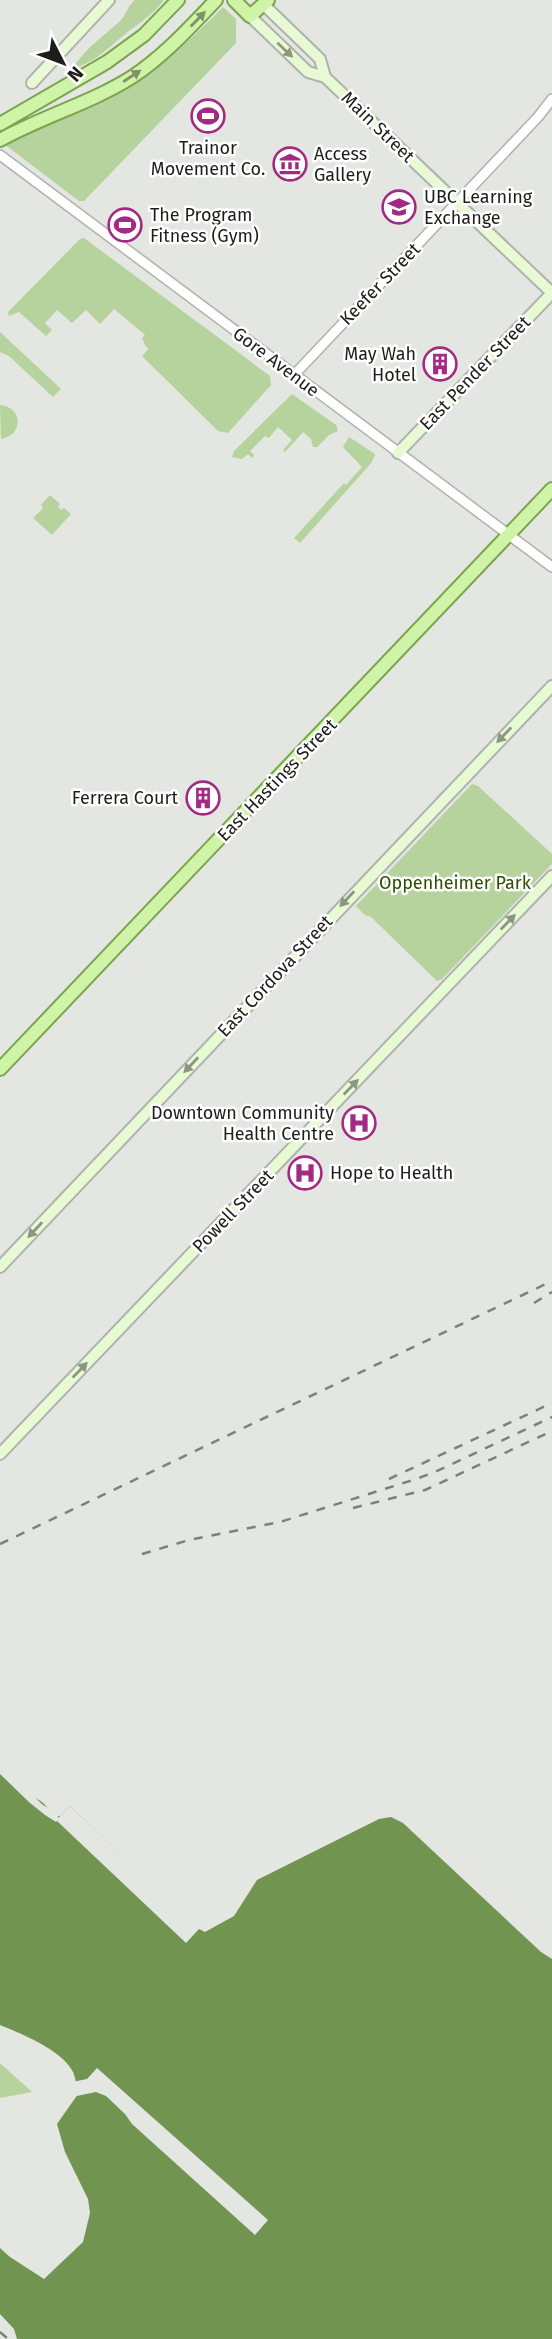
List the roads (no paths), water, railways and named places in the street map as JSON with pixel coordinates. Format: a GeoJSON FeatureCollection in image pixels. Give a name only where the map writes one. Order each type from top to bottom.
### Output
{"type":"FeatureCollection","features":[{"type":"Feature","properties":{"kind":"main road"},"geometry":{"type":"LineString","coordinates":[[32,83],[109,0]]}},
{"type":"Feature","properties":{"kind":"main road"},"geometry":{"type":"LineString","coordinates":[[0,124],[107,62],[144,35],[178,0]]}},
{"type":"Feature","properties":{"kind":"main road"},"geometry":{"type":"LineString","coordinates":[[0,140],[134,76],[180,38],[216,0]]}},
{"type":"Feature","properties":{"kind":"main road","name":"Main Street"},"geometry":{"type":"LineString","coordinates":[[234,0],[308,72],[325,77],[552,293]]}},
{"type":"Feature","properties":{"kind":"main road"},"geometry":{"type":"LineString","coordinates":[[250,16],[263,1]]}},
{"type":"Feature","properties":{"kind":"main road","name":"Main Street"},"geometry":{"type":"LineString","coordinates":[[263,1],[320,59],[325,77]]}},
{"type":"Feature","properties":{"kind":"main road","name":"East Pender Street"},"geometry":{"type":"LineString","coordinates":[[398,453],[552,293]]}},
{"type":"Feature","properties":{"kind":"main road","name":"East Hastings Street"},"geometry":{"type":"LineString","coordinates":[[0,1069],[552,489]]}},
{"type":"Feature","properties":{"kind":"main road","name":"East Cordova Street"},"geometry":{"type":"LineString","coordinates":[[0,1267],[552,686]]}},
{"type":"Feature","properties":{"kind":"main road","name":"Powell Street"},"geometry":{"type":"LineString","coordinates":[[0,1454],[552,876]]}},
{"type":"Feature","properties":{"kind":"street","name":"Keefer Street"},"geometry":{"type":"LineString","coordinates":[[294,375],[552,99]]}},
{"type":"Feature","properties":{"kind":"street","name":"Gore Avenue"},"geometry":{"type":"LineString","coordinates":[[0,155],[552,567]]}},
{"type":"Feature","properties":{"kind":"railway"},"geometry":{"type":"LineString","coordinates":[[0,1544],[552,1281]]}},
{"type":"Feature","properties":{"kind":"railway"},"geometry":{"type":"LineString","coordinates":[[534,1303],[552,1292]]}},
{"type":"Feature","properties":{"kind":"railway"},"geometry":{"type":"LineString","coordinates":[[389,1479],[552,1403]]}},
{"type":"Feature","properties":{"kind":"railway"},"geometry":{"type":"LineString","coordinates":[[142,1554],[189,1540],[280,1522],[413,1480],[552,1417]]}},
{"type":"Feature","properties":{"kind":"railway"},"geometry":{"type":"LineString","coordinates":[[353,1508],[425,1490],[552,1431]]}},
{"type":"Feature","properties":{"kind":"railway"},"geometry":{"type":"LineString","coordinates":[[0,2332],[7,2338]]}},
{"type":"Feature","properties":{"kind":"place","name":"Trainor Movement Co."},"geometry":{"type":"Point","coordinates":[208,116]}},
{"type":"Feature","properties":{"kind":"place","name":"Access Gallery"},"geometry":{"type":"Point","coordinates":[290,164]}},
{"type":"Feature","properties":{"kind":"place","name":"UBC Learning Exchange"},"geometry":{"type":"Point","coordinates":[399,207]}},
{"type":"Feature","properties":{"kind":"place","name":"The Program Fitness (Gym)"},"geometry":{"type":"Point","coordinates":[125,225]}},
{"type":"Feature","properties":{"kind":"place","name":"May Wah Hotel"},"geometry":{"type":"Point","coordinates":[440,364]}},
{"type":"Feature","properties":{"kind":"place","name":"Ferrera Court"},"geometry":{"type":"Point","coordinates":[203,798]}},
{"type":"Feature","properties":{"kind":"place","name":"Downtown Community Health Centre"},"geometry":{"type":"Point","coordinates":[359,1123]}},
{"type":"Feature","properties":{"kind":"place","name":"Hope to Health"},"geometry":{"type":"Point","coordinates":[305,1173]}},
{"type":"Feature","properties":{"kind":"park label","name":"Oppenheimer Park"},"geometry":{"type":"Point","coordinates":[455,883]}}]}
